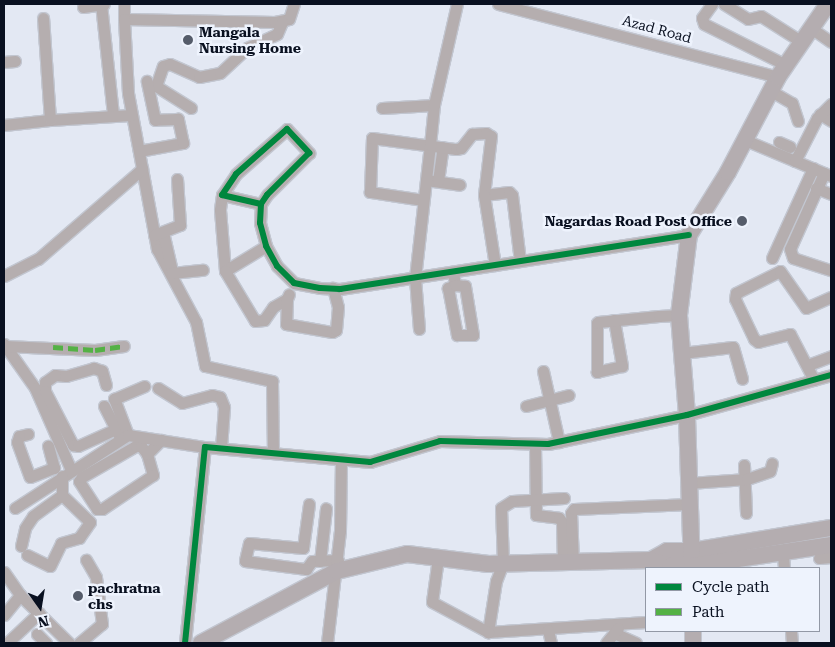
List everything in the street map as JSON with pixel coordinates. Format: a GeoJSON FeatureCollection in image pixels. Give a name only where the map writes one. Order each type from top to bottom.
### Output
{"type":"FeatureCollection","features":[{"type":"Feature","properties":{"kind":"main road"},"geometry":{"type":"LineString","coordinates":[[692,562],[687,415],[679,315],[689,235],[745,140],[778,78],[828,4]]}},
{"type":"Feature","properties":{"kind":"main road"},"geometry":{"type":"LineString","coordinates":[[200,643],[337,565],[407,554],[503,564],[651,560],[670,566],[831,528]]}},
{"type":"Feature","properties":{"kind":"main road"},"geometry":{"type":"LineString","coordinates":[[692,562],[784,561],[831,545]]}},
{"type":"Feature","properties":{"kind":"street"},"geometry":{"type":"LineString","coordinates":[[84,7],[103,4],[106,63],[113,115]]}},
{"type":"Feature","properties":{"kind":"street"},"geometry":{"type":"LineString","coordinates":[[124,4],[128,93],[131,115],[142,169],[170,274],[196,322],[205,366],[272,381],[273,453]]}},
{"type":"Feature","properties":{"kind":"street"},"geometry":{"type":"LineString","coordinates":[[124,19],[282,22],[292,16],[294,4]]}},
{"type":"Feature","properties":{"kind":"street"},"geometry":{"type":"LineString","coordinates":[[419,329],[414,278],[423,200],[434,106],[457,4]]}},
{"type":"Feature","properties":{"kind":"street","name":"Azad Road"},"geometry":{"type":"LineString","coordinates":[[498,4],[778,78]]}},
{"type":"Feature","properties":{"kind":"street"},"geometry":{"type":"LineString","coordinates":[[712,4],[702,18],[704,24],[778,78],[792,103],[798,121]]}},
{"type":"Feature","properties":{"kind":"street"},"geometry":{"type":"LineString","coordinates":[[724,4],[748,19],[761,16],[802,42]]}},
{"type":"Feature","properties":{"kind":"street"},"geometry":{"type":"LineString","coordinates":[[43,18],[50,120]]}},
{"type":"Feature","properties":{"kind":"street"},"geometry":{"type":"LineString","coordinates":[[191,108],[156,86],[163,66],[170,64],[198,77],[220,73],[247,48],[277,34],[282,22]]}},
{"type":"Feature","properties":{"kind":"street"},"geometry":{"type":"LineString","coordinates":[[812,28],[831,42]]}},
{"type":"Feature","properties":{"kind":"street"},"geometry":{"type":"LineString","coordinates":[[106,63],[126,60]]}},
{"type":"Feature","properties":{"kind":"street"},"geometry":{"type":"LineString","coordinates":[[138,151],[183,143],[178,119],[155,120],[147,81]]}},
{"type":"Feature","properties":{"kind":"street"},"geometry":{"type":"LineString","coordinates":[[109,96],[128,93]]}},
{"type":"Feature","properties":{"kind":"street"},"geometry":{"type":"LineString","coordinates":[[790,153],[820,114],[831,104]]}},
{"type":"Feature","properties":{"kind":"street"},"geometry":{"type":"LineString","coordinates":[[382,108],[434,106]]}},
{"type":"Feature","properties":{"kind":"street"},"geometry":{"type":"LineString","coordinates":[[820,114],[831,121]]}},
{"type":"Feature","properties":{"kind":"street"},"geometry":{"type":"LineString","coordinates":[[4,125],[131,115]]}},
{"type":"Feature","properties":{"kind":"street"},"geometry":{"type":"LineString","coordinates":[[287,299],[272,306],[264,320],[255,321],[225,271],[220,210],[222,195],[236,174],[287,129],[309,154],[261,204],[260,223],[266,246],[277,266],[294,283],[333,288],[414,278],[689,235]]}},
{"type":"Feature","properties":{"kind":"street"},"geometry":{"type":"LineString","coordinates":[[423,200],[370,192],[371,140],[374,137],[461,148],[472,134],[479,132],[491,136],[484,196],[495,265]]}},
{"type":"Feature","properties":{"kind":"street"},"geometry":{"type":"LineString","coordinates":[[745,140],[790,153],[823,172]]}},
{"type":"Feature","properties":{"kind":"street"},"geometry":{"type":"LineString","coordinates":[[779,142],[790,153]]}},
{"type":"Feature","properties":{"kind":"street"},"geometry":{"type":"LineString","coordinates":[[438,181],[443,147]]}},
{"type":"Feature","properties":{"kind":"street"},"geometry":{"type":"LineString","coordinates":[[4,276],[38,259],[142,169]]}},
{"type":"Feature","properties":{"kind":"street"},"geometry":{"type":"LineString","coordinates":[[823,172],[790,248],[794,258],[831,270]]}},
{"type":"Feature","properties":{"kind":"street"},"geometry":{"type":"LineString","coordinates":[[772,258],[823,172]]}},
{"type":"Feature","properties":{"kind":"street"},"geometry":{"type":"LineString","coordinates":[[159,234],[180,225],[177,179]]}},
{"type":"Feature","properties":{"kind":"street"},"geometry":{"type":"LineString","coordinates":[[426,180],[460,185]]}},
{"type":"Feature","properties":{"kind":"street"},"geometry":{"type":"LineString","coordinates":[[816,188],[831,194]]}},
{"type":"Feature","properties":{"kind":"street"},"geometry":{"type":"LineString","coordinates":[[484,196],[509,192],[512,195],[520,261]]}},
{"type":"Feature","properties":{"kind":"street"},"geometry":{"type":"LineString","coordinates":[[222,195],[261,204]]}},
{"type":"Feature","properties":{"kind":"street"},"geometry":{"type":"LineString","coordinates":[[225,271],[266,246]]}},
{"type":"Feature","properties":{"kind":"street"},"geometry":{"type":"LineString","coordinates":[[170,274],[203,270]]}},
{"type":"Feature","properties":{"kind":"street"},"geometry":{"type":"LineString","coordinates":[[814,380],[808,365],[790,334],[758,342],[754,339],[735,299],[736,293],[780,271],[806,308],[831,297]]}},
{"type":"Feature","properties":{"kind":"street"},"geometry":{"type":"LineString","coordinates":[[452,272],[455,285]]}},
{"type":"Feature","properties":{"kind":"street"},"geometry":{"type":"LineString","coordinates":[[294,283],[287,299],[286,324],[332,332],[336,330],[338,306],[333,288]]}},
{"type":"Feature","properties":{"kind":"street"},"geometry":{"type":"LineString","coordinates":[[614,320],[679,315]]}},
{"type":"Feature","properties":{"kind":"street"},"geometry":{"type":"LineString","coordinates":[[5,345],[95,350],[124,346]]}},
{"type":"Feature","properties":{"kind":"street"},"geometry":{"type":"LineString","coordinates":[[5,345],[35,388],[53,446],[67,473],[62,495],[30,520],[25,528],[24,551],[50,566],[61,543],[79,538],[90,522],[62,495]]}},
{"type":"Feature","properties":{"kind":"street"},"geometry":{"type":"LineString","coordinates":[[682,354],[733,347],[742,379]]}},
{"type":"Feature","properties":{"kind":"street"},"geometry":{"type":"LineString","coordinates":[[808,365],[831,356]]}},
{"type":"Feature","properties":{"kind":"street"},"geometry":{"type":"LineString","coordinates":[[106,385],[102,371],[94,368],[66,376],[55,375],[45,382],[45,392],[73,445],[78,446],[116,429]]}},
{"type":"Feature","properties":{"kind":"street"},"geometry":{"type":"LineString","coordinates":[[542,371],[560,442]]}},
{"type":"Feature","properties":{"kind":"street"},"geometry":{"type":"LineString","coordinates":[[30,520],[17,507],[125,437],[165,439],[221,448],[370,462],[440,441],[535,444],[560,442],[687,415],[831,375]]}},
{"type":"Feature","properties":{"kind":"street"},"geometry":{"type":"LineString","coordinates":[[125,437],[114,399],[144,386]]}},
{"type":"Feature","properties":{"kind":"street"},"geometry":{"type":"LineString","coordinates":[[158,388],[182,404],[212,394],[220,397],[224,407],[221,448]]}},
{"type":"Feature","properties":{"kind":"street"},"geometry":{"type":"LineString","coordinates":[[526,406],[569,395]]}},
{"type":"Feature","properties":{"kind":"street"},"geometry":{"type":"LineString","coordinates":[[104,406],[116,429],[125,437]]}},
{"type":"Feature","properties":{"kind":"street"},"geometry":{"type":"LineString","coordinates":[[146,433],[165,439]]}},
{"type":"Feature","properties":{"kind":"street"},"geometry":{"type":"LineString","coordinates":[[28,434],[20,436],[18,447],[30,477],[38,476],[54,468],[53,446]]}},
{"type":"Feature","properties":{"kind":"street"},"geometry":{"type":"LineString","coordinates":[[148,454],[165,439]]}},
{"type":"Feature","properties":{"kind":"street"},"geometry":{"type":"LineString","coordinates":[[535,444],[535,499],[538,518],[559,518],[562,522],[568,562]]}},
{"type":"Feature","properties":{"kind":"street"},"geometry":{"type":"LineString","coordinates":[[136,446],[141,446],[148,454],[153,475],[102,509],[97,509],[80,481],[82,477],[136,446]]}},
{"type":"Feature","properties":{"kind":"street"},"geometry":{"type":"LineString","coordinates":[[185,643],[204,446]]}},
{"type":"Feature","properties":{"kind":"street"},"geometry":{"type":"LineString","coordinates":[[327,643],[337,565],[341,460]]}},
{"type":"Feature","properties":{"kind":"street"},"geometry":{"type":"LineString","coordinates":[[689,484],[745,479],[770,471],[772,463]]}},
{"type":"Feature","properties":{"kind":"street"},"geometry":{"type":"LineString","coordinates":[[744,465],[746,513]]}},
{"type":"Feature","properties":{"kind":"street"},"geometry":{"type":"LineString","coordinates":[[38,476],[45,488]]}},
{"type":"Feature","properties":{"kind":"street"},"geometry":{"type":"LineString","coordinates":[[488,632],[496,582],[503,564],[501,508],[512,501],[564,498]]}},
{"type":"Feature","properties":{"kind":"street"},"geometry":{"type":"LineString","coordinates":[[309,504],[303,548],[249,542],[245,561],[306,569],[312,561],[320,560],[337,565]]}},
{"type":"Feature","properties":{"kind":"street"},"geometry":{"type":"LineString","coordinates":[[568,562],[571,513],[574,509],[690,504]]}},
{"type":"Feature","properties":{"kind":"street"},"geometry":{"type":"LineString","coordinates":[[320,560],[326,508]]}},
{"type":"Feature","properties":{"kind":"street"},"geometry":{"type":"LineString","coordinates":[[819,558],[831,557]]}},
{"type":"Feature","properties":{"kind":"street"},"geometry":{"type":"LineString","coordinates":[[438,558],[432,602],[488,632],[519,638],[548,630],[617,629],[645,622]]}},
{"type":"Feature","properties":{"kind":"street"},"geometry":{"type":"LineString","coordinates":[[79,643],[102,624],[96,577],[86,560]]}},
{"type":"Feature","properties":{"kind":"street"},"geometry":{"type":"LineString","coordinates":[[4,572],[20,595],[69,643]]}},
{"type":"Feature","properties":{"kind":"street"},"geometry":{"type":"LineString","coordinates":[[4,615],[20,595]]}},
{"type":"Feature","properties":{"kind":"street"},"geometry":{"type":"LineString","coordinates":[[7,643],[39,613]]}},
{"type":"Feature","properties":{"kind":"street"},"geometry":{"type":"LineString","coordinates":[[617,629],[636,643]]}},
{"type":"Feature","properties":{"kind":"street"},"geometry":{"type":"LineString","coordinates":[[606,643],[617,629]]}},
{"type":"Feature","properties":{"kind":"street"},"geometry":{"type":"LineString","coordinates":[[548,630],[551,643]]}},
{"type":"Feature","properties":{"kind":"street"},"geometry":{"type":"LineString","coordinates":[[37,634],[46,643]]}},
{"type":"Feature","properties":{"kind":"marked path"},"geometry":{"type":"LineString","coordinates":[[53,347],[95,350],[124,346]]}},
{"type":"Feature","properties":{"kind":"cycle path"},"geometry":{"type":"LineString","coordinates":[[261,204],[222,195],[236,174],[287,129],[309,153],[267,195],[261,204],[260,223],[266,246],[277,266],[294,283],[320,288],[340,289],[689,235]]}},
{"type":"Feature","properties":{"kind":"cycle path"},"geometry":{"type":"LineString","coordinates":[[185,643],[205,447],[370,462],[440,441],[548,444],[687,415],[831,375]]}},
{"type":"Feature","properties":{"kind":"place","name":"Mangala Nursing Home"},"geometry":{"type":"Point","coordinates":[188,40]}},
{"type":"Feature","properties":{"kind":"place","name":"Nagardas Road Post Office"},"geometry":{"type":"Point","coordinates":[742,221]}},
{"type":"Feature","properties":{"kind":"place","name":"pachratna chs"},"geometry":{"type":"Point","coordinates":[78,596]}}]}
